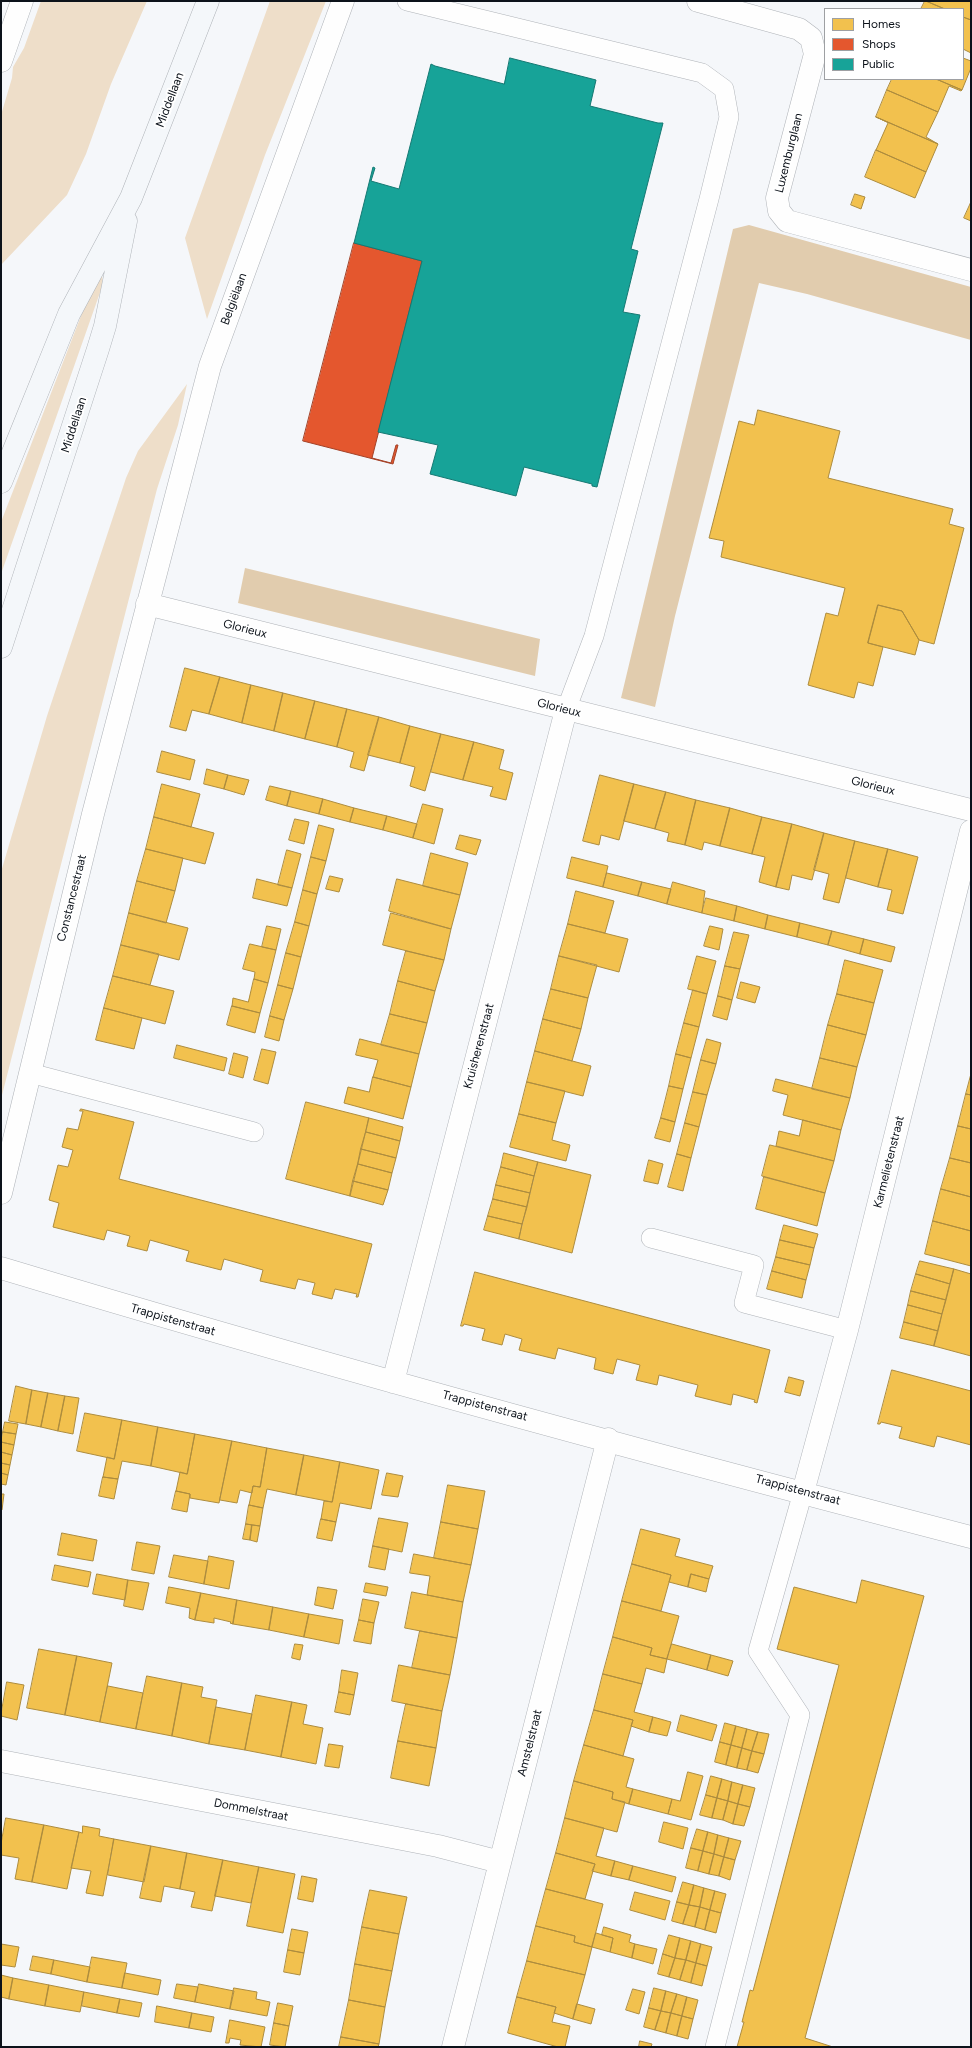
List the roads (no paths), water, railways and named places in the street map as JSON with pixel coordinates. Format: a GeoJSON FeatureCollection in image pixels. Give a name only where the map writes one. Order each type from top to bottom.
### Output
{"type":"FeatureCollection","features":[{"type":"Feature","properties":{"kind":"main road","name":"Middellaan"},"geometry":{"type":"LineString","coordinates":[[1,482],[69,314],[131,198],[208,1]]}},
{"type":"Feature","properties":{"kind":"main road","name":"Middellaan"},"geometry":{"type":"LineString","coordinates":[[1,647],[105,326],[131,198]]}},
{"type":"Feature","properties":{"kind":"street"},"geometry":{"type":"LineString","coordinates":[[1,61],[22,1]]}},
{"type":"Feature","properties":{"kind":"street","name":"Belgiëlaan"},"geometry":{"type":"LineString","coordinates":[[147,604],[210,366],[343,1]]}},
{"type":"Feature","properties":{"kind":"street","name":"Luxemburglaan"},"geometry":{"type":"LineString","coordinates":[[698,1],[799,29],[811,38],[815,54],[777,198],[779,211],[787,222],[971,270]]}},
{"type":"Feature","properties":{"kind":"street","name":"Glorieux"},"geometry":{"type":"LineString","coordinates":[[147,604],[566,710],[971,810]]}},
{"type":"Feature","properties":{"kind":"street","name":"Constancestraat"},"geometry":{"type":"LineString","coordinates":[[1,1193],[93,814],[147,604]]}},
{"type":"Feature","properties":{"kind":"street","name":"Kruisherenstraat"},"geometry":{"type":"LineString","coordinates":[[393,1382],[566,710]]}},
{"type":"Feature","properties":{"kind":"street","name":"Karmelietenstraat"},"geometry":{"type":"LineString","coordinates":[[803,1492],[847,1330],[971,832]]}},
{"type":"Feature","properties":{"kind":"street","name":"Trappistenstraat"},"geometry":{"type":"LineString","coordinates":[[1,1268],[195,1327],[393,1382],[971,1537]]}},
{"type":"Feature","properties":{"kind":"street","name":"Amstelstraat"},"geometry":{"type":"LineString","coordinates":[[453,2047],[608,1439]]}},
{"type":"Feature","properties":{"kind":"street","name":"Dommelstraat"},"geometry":{"type":"LineString","coordinates":[[1,1761],[438,1846],[500,1862]]}},
{"type":"Feature","properties":{"kind":"lane"},"geometry":{"type":"LineString","coordinates":[[408,1],[702,73],[724,89],[729,117],[709,199],[594,636],[566,710]]}},
{"type":"Feature","properties":{"kind":"lane"},"geometry":{"type":"LineString","coordinates":[[30,1073],[254,1132]]}},
{"type":"Feature","properties":{"kind":"lane"},"geometry":{"type":"LineString","coordinates":[[651,1238],[754,1265],[744,1303],[847,1330]]}},
{"type":"Feature","properties":{"kind":"lane"},"geometry":{"type":"LineString","coordinates":[[715,2047],[800,1716],[758,1651],[803,1492]]}}]}
